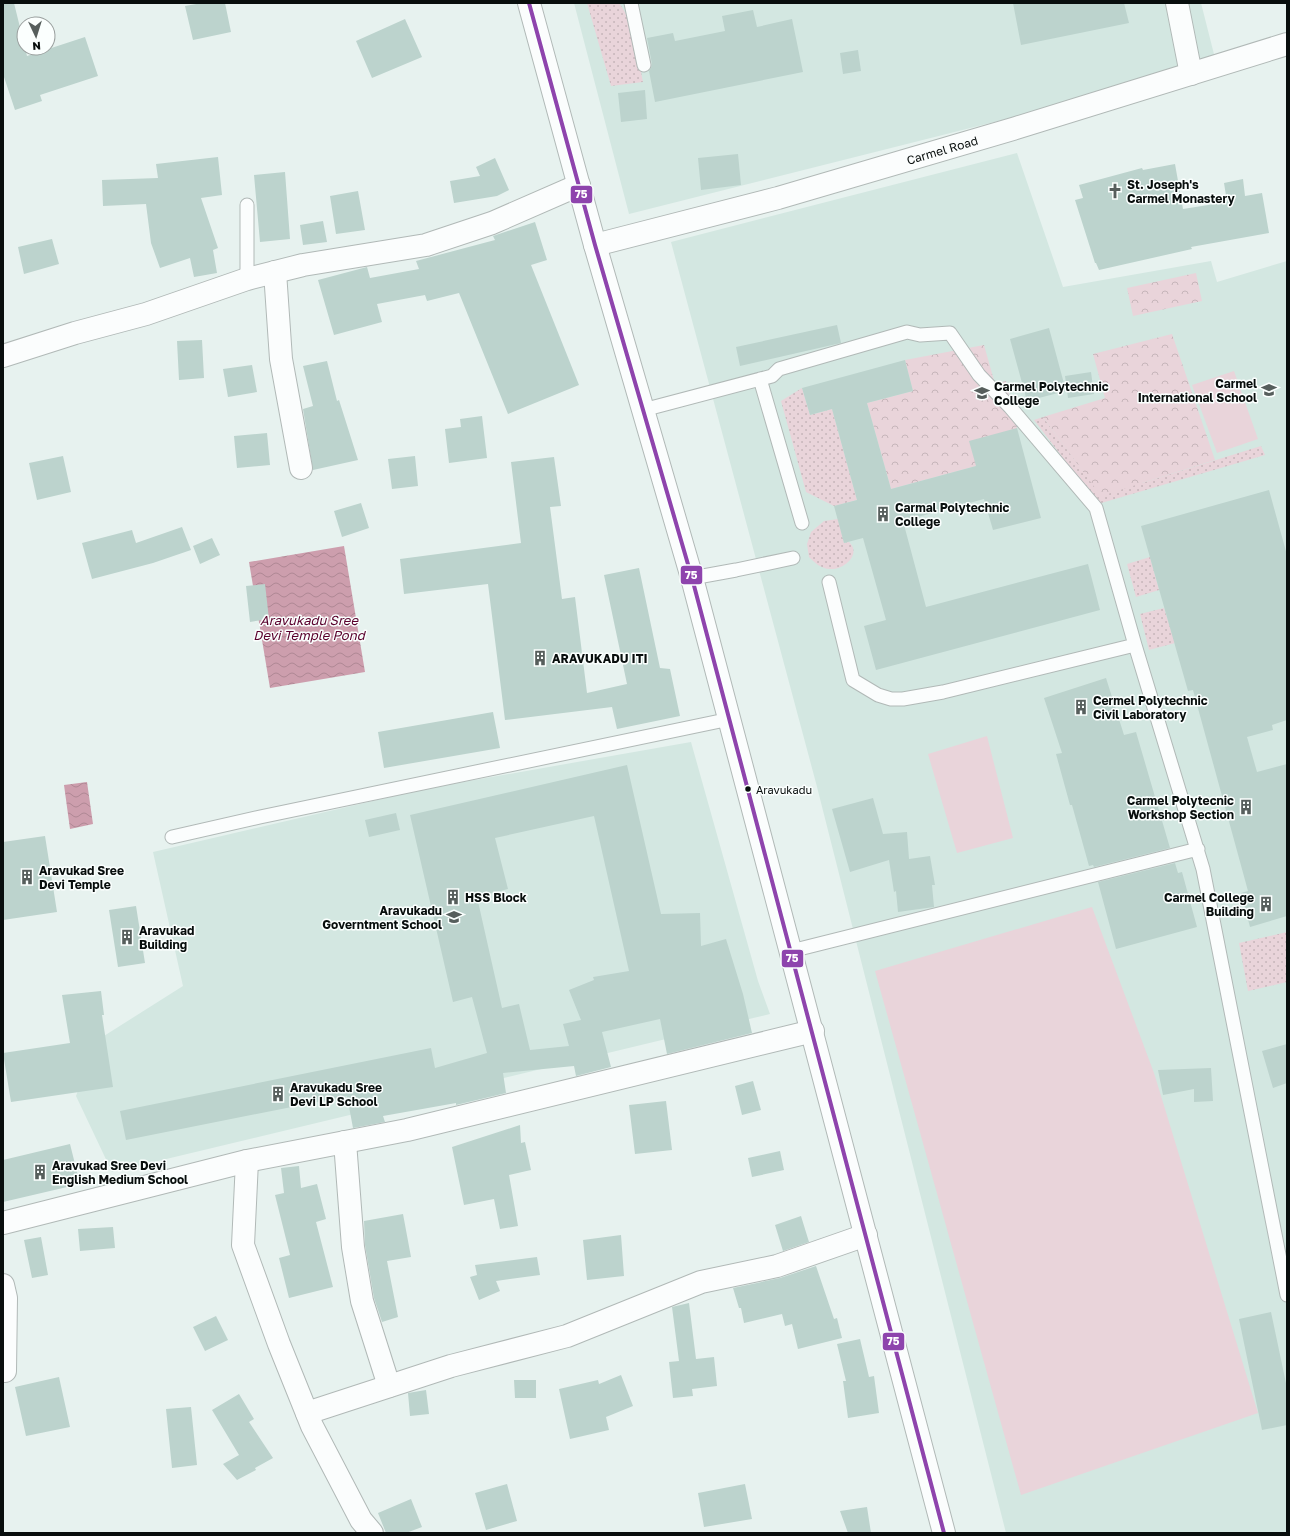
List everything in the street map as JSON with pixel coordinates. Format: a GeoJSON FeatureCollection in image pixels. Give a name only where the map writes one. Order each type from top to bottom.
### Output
{"type":"FeatureCollection","features":[{"type":"Feature","properties":{"kind":"main road"},"geometry":{"type":"LineString","coordinates":[[529,3],[595,245],[692,578],[730,718],[944,1533]]}},
{"type":"Feature","properties":{"kind":"main road"},"geometry":{"type":"LineString","coordinates":[[1177,3],[1191,74]]}},
{"type":"Feature","properties":{"kind":"main road","name":"Carmel Road"},"geometry":{"type":"LineString","coordinates":[[595,245],[778,198],[1287,44]]}},
{"type":"Feature","properties":{"kind":"main road"},"geometry":{"type":"LineString","coordinates":[[3,356],[146,314],[247,279],[303,265],[426,245],[492,223],[579,185]]}},
{"type":"Feature","properties":{"kind":"main road"},"geometry":{"type":"LineString","coordinates":[[274,272],[281,359],[301,468]]}},
{"type":"Feature","properties":{"kind":"main road"},"geometry":{"type":"LineString","coordinates":[[3,1223],[247,1161],[407,1130],[813,1031]]}},
{"type":"Feature","properties":{"kind":"main road"},"geometry":{"type":"LineString","coordinates":[[345,1142],[353,1247],[362,1301],[389,1386]]}},
{"type":"Feature","properties":{"kind":"main road"},"geometry":{"type":"LineString","coordinates":[[247,1161],[243,1245],[279,1344],[312,1426],[361,1520],[372,1533]]}},
{"type":"Feature","properties":{"kind":"main road"},"geometry":{"type":"LineString","coordinates":[[307,1413],[451,1366],[566,1336],[701,1282],[777,1266],[866,1235]]}},
{"type":"Feature","properties":{"kind":"main road"},"geometry":{"type":"LineString","coordinates":[[3,1285],[6,1298],[5,1371],[3,1371]]}},
{"type":"Feature","properties":{"kind":"lane"},"geometry":{"type":"LineString","coordinates":[[631,3],[644,65]]}},
{"type":"Feature","properties":{"kind":"lane"},"geometry":{"type":"LineString","coordinates":[[247,205],[247,279]]}},
{"type":"Feature","properties":{"kind":"lane"},"geometry":{"type":"LineString","coordinates":[[643,410],[766,378],[779,369],[908,332],[920,335],[950,333],[979,375],[1010,407],[1096,508],[1135,645],[1203,869],[1287,1295]]}},
{"type":"Feature","properties":{"kind":"lane"},"geometry":{"type":"LineString","coordinates":[[766,378],[802,522]]}},
{"type":"Feature","properties":{"kind":"lane"},"geometry":{"type":"LineString","coordinates":[[692,578],[793,558]]}},
{"type":"Feature","properties":{"kind":"lane"},"geometry":{"type":"LineString","coordinates":[[830,582],[852,680],[878,695],[891,699],[903,699],[943,692],[1135,645]]}},
{"type":"Feature","properties":{"kind":"lane"},"geometry":{"type":"LineString","coordinates":[[172,837],[260,817],[730,718]]}},
{"type":"Feature","properties":{"kind":"lane"},"geometry":{"type":"LineString","coordinates":[[791,951],[1198,849]]}},
{"type":"Feature","properties":{"kind":"shaded area"},"geometry":{"type":"Polygon","coordinates":[[[574,3],[1201,3],[1217,66],[629,214],[574,3]]]}},
{"type":"Feature","properties":{"kind":"shaded area"},"geometry":{"type":"Polygon","coordinates":[[[1017,153],[1063,287],[1211,261],[1217,282],[1287,261],[1287,1533],[1006,1533],[816,783],[671,242],[1017,153]]]}},
{"type":"Feature","properties":{"kind":"shaded area","name":"Aravukadu Governtment School"},"geometry":{"type":"Polygon","coordinates":[[[691,742],[758,981],[770,1014],[112,1172],[76,1096],[96,1041],[183,986],[153,852],[429,788],[691,742]]]}},
{"type":"Feature","properties":{"kind":"green space"},"geometry":{"type":"Polygon","coordinates":[[[587,3],[619,3],[624,10],[632,30],[643,82],[611,86],[587,3]]]}},
{"type":"Feature","properties":{"kind":"green space"},"geometry":{"type":"Polygon","coordinates":[[[1196,273],[1202,301],[1133,316],[1127,288],[1196,273]]]}},
{"type":"Feature","properties":{"kind":"green space"},"geometry":{"type":"Polygon","coordinates":[[[1172,334],[1215,460],[1101,496],[1043,417],[1105,398],[1093,354],[1172,334]]]}},
{"type":"Feature","properties":{"kind":"green space"},"geometry":{"type":"Polygon","coordinates":[[[984,345],[995,384],[1006,381],[1017,428],[976,466],[891,489],[867,403],[913,391],[905,360],[984,345]]]}},
{"type":"Feature","properties":{"kind":"green space"},"geometry":{"type":"Polygon","coordinates":[[[1234,371],[1258,439],[1217,453],[1192,385],[1234,371]]]}},
{"type":"Feature","properties":{"kind":"green space"},"geometry":{"type":"Polygon","coordinates":[[[802,388],[810,415],[832,409],[857,500],[834,506],[806,492],[781,401],[802,388]]]}},
{"type":"Feature","properties":{"kind":"green space"},"geometry":{"type":"Polygon","coordinates":[[[1043,417],[1089,479],[1083,469],[1142,483],[1261,446],[1265,455],[1098,504],[1034,420],[1043,417]]]}},
{"type":"Feature","properties":{"kind":"green space"},"geometry":{"type":"Polygon","coordinates":[[[838,519],[844,543],[849,542],[852,547],[852,556],[846,564],[841,567],[827,569],[818,565],[809,557],[807,544],[811,532],[824,521],[838,519]]]}},
{"type":"Feature","properties":{"kind":"green space"},"geometry":{"type":"Polygon","coordinates":[[[1150,557],[1159,590],[1136,597],[1127,564],[1150,557]]]}},
{"type":"Feature","properties":{"kind":"green space"},"geometry":{"type":"Polygon","coordinates":[[[1164,608],[1175,643],[1149,650],[1140,614],[1164,608]]]}},
{"type":"Feature","properties":{"kind":"green space"},"geometry":{"type":"Polygon","coordinates":[[[987,736],[1013,838],[957,853],[928,754],[987,736]]]}},
{"type":"Feature","properties":{"kind":"green space"},"geometry":{"type":"Polygon","coordinates":[[[1092,907],[1154,1073],[1258,1413],[1021,1495],[875,971],[1092,907]]]}},
{"type":"Feature","properties":{"kind":"green space"},"geometry":{"type":"Polygon","coordinates":[[[1287,932],[1287,982],[1248,991],[1239,943],[1287,932]]]}},
{"type":"Feature","properties":{"kind":"water","name":"Aravukadu Sree Devi Temple Pond"},"geometry":{"type":"Polygon","coordinates":[[[344,546],[365,672],[270,688],[249,562],[344,546]]]}},
{"type":"Feature","properties":{"kind":"water"},"geometry":{"type":"Polygon","coordinates":[[[87,782],[93,824],[70,829],[64,785],[87,782]]]}},
{"type":"Feature","properties":{"kind":"building"},"geometry":{"type":"Polygon","coordinates":[[[3,3],[14,3],[17,16],[16,56],[56,56],[56,46],[85,37],[98,76],[40,95],[42,101],[15,110],[3,74],[3,3]]]}},
{"type":"Feature","properties":{"kind":"building"},"geometry":{"type":"Polygon","coordinates":[[[202,3],[225,3],[231,32],[193,40],[185,6],[202,3]]]}},
{"type":"Feature","properties":{"kind":"building"},"geometry":{"type":"Polygon","coordinates":[[[1013,3],[1124,3],[1129,23],[1021,45],[1013,3]]]}},
{"type":"Feature","properties":{"kind":"building"},"geometry":{"type":"Polygon","coordinates":[[[753,10],[757,27],[792,19],[803,72],[655,102],[649,71],[652,64],[647,38],[673,33],[675,41],[725,31],[722,16],[753,10]]]}},
{"type":"Feature","properties":{"kind":"building"},"geometry":{"type":"Polygon","coordinates":[[[405,19],[422,57],[372,78],[356,41],[405,19]]]}},
{"type":"Feature","properties":{"kind":"building"},"geometry":{"type":"Polygon","coordinates":[[[858,50],[861,71],[843,74],[840,53],[858,50]]]}},
{"type":"Feature","properties":{"kind":"building"},"geometry":{"type":"Polygon","coordinates":[[[645,90],[647,119],[621,122],[618,93],[645,90]]]}},
{"type":"Feature","properties":{"kind":"building"},"geometry":{"type":"Polygon","coordinates":[[[738,154],[741,185],[701,190],[698,158],[738,154]]]}},
{"type":"Feature","properties":{"kind":"building"},"geometry":{"type":"Polygon","coordinates":[[[218,157],[222,195],[201,198],[218,248],[213,250],[217,273],[194,277],[190,258],[160,268],[151,243],[146,204],[103,206],[102,180],[158,178],[156,164],[218,157]]]}},
{"type":"Feature","properties":{"kind":"building"},"geometry":{"type":"Polygon","coordinates":[[[495,158],[509,190],[497,196],[454,203],[450,181],[480,176],[476,167],[495,158]]]}},
{"type":"Feature","properties":{"kind":"building"},"geometry":{"type":"Polygon","coordinates":[[[1175,164],[1183,209],[1227,202],[1224,183],[1243,179],[1245,196],[1262,193],[1269,233],[1191,247],[1192,249],[1099,270],[1095,263],[1075,200],[1083,198],[1079,185],[1142,168],[1143,170],[1175,164]]]}},
{"type":"Feature","properties":{"kind":"building"},"geometry":{"type":"Polygon","coordinates":[[[285,172],[290,239],[260,242],[254,175],[285,172]]]}},
{"type":"Feature","properties":{"kind":"building"},"geometry":{"type":"Polygon","coordinates":[[[358,191],[365,230],[336,234],[330,196],[358,191]]]}},
{"type":"Feature","properties":{"kind":"building"},"geometry":{"type":"Polygon","coordinates":[[[323,221],[327,242],[303,245],[300,225],[323,221]]]}},
{"type":"Feature","properties":{"kind":"building"},"geometry":{"type":"Polygon","coordinates":[[[535,222],[547,260],[531,265],[579,385],[508,414],[459,293],[427,301],[425,295],[377,304],[382,322],[334,335],[318,280],[367,267],[370,278],[419,269],[416,261],[495,240],[493,236],[535,222]]]}},
{"type":"Feature","properties":{"kind":"building"},"geometry":{"type":"Polygon","coordinates":[[[52,239],[59,264],[24,274],[18,247],[52,239]]]}},
{"type":"Feature","properties":{"kind":"building"},"geometry":{"type":"Polygon","coordinates":[[[837,325],[841,343],[740,366],[736,347],[837,325]]]}},
{"type":"Feature","properties":{"kind":"building"},"geometry":{"type":"Polygon","coordinates":[[[1049,328],[1066,391],[1027,401],[1010,339],[1049,328]]]}},
{"type":"Feature","properties":{"kind":"building"},"geometry":{"type":"Polygon","coordinates":[[[202,340],[204,378],[179,380],[177,341],[202,340]]]}},
{"type":"Feature","properties":{"kind":"building","name":"Carmal Polytechnic College"},"geometry":{"type":"Polygon","coordinates":[[[905,360],[913,391],[867,403],[891,489],[976,466],[969,441],[1017,428],[1041,518],[993,530],[984,499],[903,521],[926,607],[1088,564],[1100,610],[876,670],[864,626],[886,620],[863,538],[844,543],[834,506],[857,500],[832,409],[810,415],[802,388],[905,360]]]}},
{"type":"Feature","properties":{"kind":"building"},"geometry":{"type":"Polygon","coordinates":[[[327,361],[337,401],[339,400],[358,460],[313,470],[303,409],[313,406],[303,366],[327,361]]]}},
{"type":"Feature","properties":{"kind":"building"},"geometry":{"type":"Polygon","coordinates":[[[252,365],[257,392],[228,397],[223,369],[252,365]]]}},
{"type":"Feature","properties":{"kind":"building"},"geometry":{"type":"Polygon","coordinates":[[[1091,372],[1094,394],[1068,398],[1065,376],[1091,372]]]}},
{"type":"Feature","properties":{"kind":"building"},"geometry":{"type":"Polygon","coordinates":[[[482,416],[487,458],[449,463],[445,429],[461,427],[460,419],[482,416]]]}},
{"type":"Feature","properties":{"kind":"building"},"geometry":{"type":"Polygon","coordinates":[[[267,433],[270,465],[237,468],[234,436],[267,433]]]}},
{"type":"Feature","properties":{"kind":"building"},"geometry":{"type":"Polygon","coordinates":[[[63,456],[71,492],[37,500],[29,463],[63,456]]]}},
{"type":"Feature","properties":{"kind":"building"},"geometry":{"type":"Polygon","coordinates":[[[415,456],[418,486],[392,489],[388,459],[415,456]]]}},
{"type":"Feature","properties":{"kind":"building"},"geometry":{"type":"Polygon","coordinates":[[[554,457],[561,506],[550,507],[562,599],[575,597],[587,693],[627,684],[604,575],[639,568],[660,668],[670,669],[680,716],[617,729],[612,707],[505,720],[488,584],[404,594],[400,559],[521,543],[511,462],[554,457]]]}},
{"type":"Feature","properties":{"kind":"building"},"geometry":{"type":"Polygon","coordinates":[[[1269,490],[1287,555],[1287,720],[1272,725],[1273,730],[1247,737],[1257,772],[1287,764],[1287,916],[1250,927],[1241,893],[1248,891],[1193,690],[1188,691],[1141,526],[1269,490]]]}},
{"type":"Feature","properties":{"kind":"building"},"geometry":{"type":"Polygon","coordinates":[[[361,503],[369,528],[342,537],[334,511],[361,503]]]}},
{"type":"Feature","properties":{"kind":"building"},"geometry":{"type":"Polygon","coordinates":[[[182,527],[191,550],[153,563],[92,579],[82,543],[132,530],[136,543],[182,527]]]}},
{"type":"Feature","properties":{"kind":"building"},"geometry":{"type":"Polygon","coordinates":[[[212,538],[220,555],[200,564],[193,546],[212,538]]]}},
{"type":"Feature","properties":{"kind":"building"},"geometry":{"type":"Polygon","coordinates":[[[265,584],[269,619],[250,622],[246,586],[265,584]]]}},
{"type":"Feature","properties":{"kind":"building"},"geometry":{"type":"Polygon","coordinates":[[[1106,678],[1124,735],[1136,732],[1170,848],[1094,867],[1093,865],[1089,866],[1072,805],[1070,805],[1056,754],[1062,753],[1044,698],[1106,678]]]}},
{"type":"Feature","properties":{"kind":"building"},"geometry":{"type":"Polygon","coordinates":[[[493,712],[500,748],[384,768],[378,732],[493,712]]]}},
{"type":"Feature","properties":{"kind":"building"},"geometry":{"type":"Polygon","coordinates":[[[627,765],[661,914],[700,913],[701,946],[726,939],[743,994],[752,1033],[667,1054],[660,1019],[602,1032],[611,1067],[576,1076],[574,1066],[503,1073],[506,1093],[456,1105],[456,1103],[383,1116],[385,1122],[353,1128],[347,1096],[126,1140],[120,1111],[431,1048],[435,1068],[487,1053],[472,997],[453,1002],[410,815],[627,765]],[[594,816],[495,838],[508,889],[477,897],[502,1008],[519,1004],[530,1050],[569,1046],[563,1024],[581,1020],[569,990],[594,980],[593,977],[629,971],[594,816]]]}},
{"type":"Feature","properties":{"kind":"building"},"geometry":{"type":"Polygon","coordinates":[[[873,798],[883,834],[907,832],[909,859],[930,856],[935,885],[932,885],[934,907],[898,912],[896,891],[894,892],[889,860],[850,872],[832,809],[873,798]]]}},
{"type":"Feature","properties":{"kind":"building"},"geometry":{"type":"Polygon","coordinates":[[[396,813],[400,830],[369,837],[365,820],[396,813]]]}},
{"type":"Feature","properties":{"kind":"building","name":"Aravukad Sree Devi Temple"},"geometry":{"type":"Polygon","coordinates":[[[45,836],[57,912],[3,920],[3,842],[45,836]]]}},
{"type":"Feature","properties":{"kind":"building"},"geometry":{"type":"Polygon","coordinates":[[[1175,863],[1178,873],[1182,872],[1197,927],[1116,949],[1098,882],[1175,863]]]}},
{"type":"Feature","properties":{"kind":"building","name":"Aravukad Building"},"geometry":{"type":"Polygon","coordinates":[[[136,906],[145,963],[118,967],[109,910],[136,906]]]}},
{"type":"Feature","properties":{"kind":"building"},"geometry":{"type":"Polygon","coordinates":[[[101,991],[104,1015],[102,1015],[113,1087],[11,1102],[3,1053],[70,1043],[62,995],[101,991]]]}},
{"type":"Feature","properties":{"kind":"building"},"geometry":{"type":"Polygon","coordinates":[[[1287,1044],[1287,1083],[1273,1088],[1262,1051],[1287,1044]]]}},
{"type":"Feature","properties":{"kind":"building"},"geometry":{"type":"Polygon","coordinates":[[[1211,1068],[1213,1101],[1194,1102],[1194,1089],[1163,1095],[1158,1070],[1211,1068]]]}},
{"type":"Feature","properties":{"kind":"building"},"geometry":{"type":"Polygon","coordinates":[[[753,1081],[761,1110],[742,1115],[735,1086],[753,1081]]]}},
{"type":"Feature","properties":{"kind":"building"},"geometry":{"type":"Polygon","coordinates":[[[666,1101],[672,1150],[635,1154],[629,1105],[666,1101]]]}},
{"type":"Feature","properties":{"kind":"building"},"geometry":{"type":"Polygon","coordinates":[[[520,1125],[521,1143],[525,1142],[531,1170],[509,1175],[518,1226],[500,1229],[494,1199],[464,1205],[452,1147],[520,1125]]]}},
{"type":"Feature","properties":{"kind":"building","name":"Aravukad Sree Devi English Medium School"},"geometry":{"type":"Polygon","coordinates":[[[70,1144],[80,1184],[3,1202],[3,1160],[70,1144]]]}},
{"type":"Feature","properties":{"kind":"building"},"geometry":{"type":"Polygon","coordinates":[[[780,1151],[784,1170],[752,1177],[748,1158],[780,1151]]]}},
{"type":"Feature","properties":{"kind":"building"},"geometry":{"type":"Polygon","coordinates":[[[299,1166],[301,1188],[317,1184],[326,1219],[316,1222],[333,1287],[289,1298],[279,1258],[290,1255],[275,1195],[284,1193],[281,1168],[299,1166]]]}},
{"type":"Feature","properties":{"kind":"building"},"geometry":{"type":"Polygon","coordinates":[[[403,1214],[411,1257],[387,1261],[398,1317],[382,1322],[374,1298],[365,1245],[364,1221],[403,1214]]]}},
{"type":"Feature","properties":{"kind":"building"},"geometry":{"type":"Polygon","coordinates":[[[801,1216],[809,1242],[783,1251],[775,1225],[801,1216]]]}},
{"type":"Feature","properties":{"kind":"building"},"geometry":{"type":"Polygon","coordinates":[[[113,1227],[115,1248],[80,1251],[78,1229],[113,1227]]]}},
{"type":"Feature","properties":{"kind":"building"},"geometry":{"type":"Polygon","coordinates":[[[621,1235],[624,1276],[587,1280],[583,1240],[621,1235]]]}},
{"type":"Feature","properties":{"kind":"building"},"geometry":{"type":"Polygon","coordinates":[[[41,1237],[48,1275],[32,1278],[24,1240],[41,1237]]]}},
{"type":"Feature","properties":{"kind":"building"},"geometry":{"type":"Polygon","coordinates":[[[537,1257],[540,1275],[496,1281],[500,1291],[479,1300],[470,1277],[477,1275],[475,1265],[537,1257]]]}},
{"type":"Feature","properties":{"kind":"building"},"geometry":{"type":"Polygon","coordinates":[[[816,1266],[834,1319],[837,1318],[842,1338],[798,1349],[792,1324],[785,1326],[782,1314],[744,1323],[741,1308],[739,1308],[733,1288],[780,1278],[816,1266]]]}},
{"type":"Feature","properties":{"kind":"building"},"geometry":{"type":"Polygon","coordinates":[[[689,1303],[696,1359],[714,1357],[717,1386],[692,1389],[693,1396],[673,1398],[669,1362],[679,1361],[672,1307],[689,1303]]]}},
{"type":"Feature","properties":{"kind":"building"},"geometry":{"type":"Polygon","coordinates":[[[1271,1312],[1287,1388],[1287,1425],[1262,1430],[1239,1319],[1271,1312]]]}},
{"type":"Feature","properties":{"kind":"building"},"geometry":{"type":"Polygon","coordinates":[[[216,1316],[228,1340],[205,1351],[193,1327],[216,1316]]]}},
{"type":"Feature","properties":{"kind":"building"},"geometry":{"type":"Polygon","coordinates":[[[860,1339],[869,1377],[874,1376],[879,1413],[848,1418],[843,1381],[846,1381],[837,1344],[860,1339]]]}},
{"type":"Feature","properties":{"kind":"building"},"geometry":{"type":"Polygon","coordinates":[[[621,1375],[633,1406],[606,1417],[609,1430],[570,1439],[559,1389],[598,1380],[599,1384],[621,1375]]]}},
{"type":"Feature","properties":{"kind":"building"},"geometry":{"type":"Polygon","coordinates":[[[59,1377],[70,1427],[26,1436],[15,1387],[59,1377]]]}},
{"type":"Feature","properties":{"kind":"building"},"geometry":{"type":"Polygon","coordinates":[[[514,1380],[536,1380],[536,1398],[515,1398],[514,1380]]]}},
{"type":"Feature","properties":{"kind":"building"},"geometry":{"type":"Polygon","coordinates":[[[426,1390],[429,1414],[410,1416],[408,1393],[426,1390]]]}},
{"type":"Feature","properties":{"kind":"building"},"geometry":{"type":"Polygon","coordinates":[[[239,1394],[254,1419],[249,1422],[273,1458],[255,1468],[256,1470],[237,1480],[223,1464],[239,1455],[212,1410],[239,1394]]]}},
{"type":"Feature","properties":{"kind":"building"},"geometry":{"type":"Polygon","coordinates":[[[191,1407],[197,1465],[172,1468],[166,1409],[191,1407]]]}},
{"type":"Feature","properties":{"kind":"building"},"geometry":{"type":"Polygon","coordinates":[[[507,1484],[517,1521],[486,1530],[475,1493],[507,1484]]]}},
{"type":"Feature","properties":{"kind":"building"},"geometry":{"type":"Polygon","coordinates":[[[745,1484],[752,1519],[704,1527],[698,1493],[745,1484]]]}},
{"type":"Feature","properties":{"kind":"building"},"geometry":{"type":"Polygon","coordinates":[[[411,1499],[422,1527],[406,1533],[386,1533],[378,1513],[411,1499]]]}},
{"type":"Feature","properties":{"kind":"building"},"geometry":{"type":"Polygon","coordinates":[[[867,1507],[871,1533],[848,1533],[840,1511],[867,1507]]]}},
{"type":"Feature","properties":{"kind":"transit line","name":"75"},"geometry":{"type":"LineString","coordinates":[[529,3],[595,245],[692,578],[944,1533]]}},
{"type":"Feature","properties":{"kind":"place","name":"St. Joseph's Carmel Monastery"},"geometry":{"type":"Point","coordinates":[1115,191]}},
{"type":"Feature","properties":{"kind":"place","name":"Carmel International School"},"geometry":{"type":"Point","coordinates":[1269,390]}},
{"type":"Feature","properties":{"kind":"place","name":"Carmel Polytechnic College"},"geometry":{"type":"Point","coordinates":[982,393]}},
{"type":"Feature","properties":{"kind":"place","name":"Carmal Polytechnic College"},"geometry":{"type":"Point","coordinates":[883,514]}},
{"type":"Feature","properties":{"kind":"place","name":"ARAVUKADU ITI"},"geometry":{"type":"Point","coordinates":[540,658]}},
{"type":"Feature","properties":{"kind":"place","name":"Cermel Polytechnic Civil Laboratory"},"geometry":{"type":"Point","coordinates":[1081,707]}},
{"type":"Feature","properties":{"kind":"place","name":"Aravukadu"},"geometry":{"type":"Point","coordinates":[748,789]}},
{"type":"Feature","properties":{"kind":"place","name":"Carmel Polytecnic Workshop Section"},"geometry":{"type":"Point","coordinates":[1246,807]}},
{"type":"Feature","properties":{"kind":"place","name":"Aravukad Sree Devi Temple"},"geometry":{"type":"Point","coordinates":[27,877]}},
{"type":"Feature","properties":{"kind":"place","name":"HSS Block"},"geometry":{"type":"Point","coordinates":[453,897]}},
{"type":"Feature","properties":{"kind":"place","name":"Carmel College Building"},"geometry":{"type":"Point","coordinates":[1266,904]}},
{"type":"Feature","properties":{"kind":"place","name":"Aravukadu Governtment School"},"geometry":{"type":"Point","coordinates":[454,917]}},
{"type":"Feature","properties":{"kind":"place","name":"Aravukad Building"},"geometry":{"type":"Point","coordinates":[127,937]}},
{"type":"Feature","properties":{"kind":"place","name":"Aravukadu Sree Devi LP School"},"geometry":{"type":"Point","coordinates":[278,1094]}},
{"type":"Feature","properties":{"kind":"place","name":"Aravukad Sree Devi English Medium School"},"geometry":{"type":"Point","coordinates":[40,1172]}}]}
